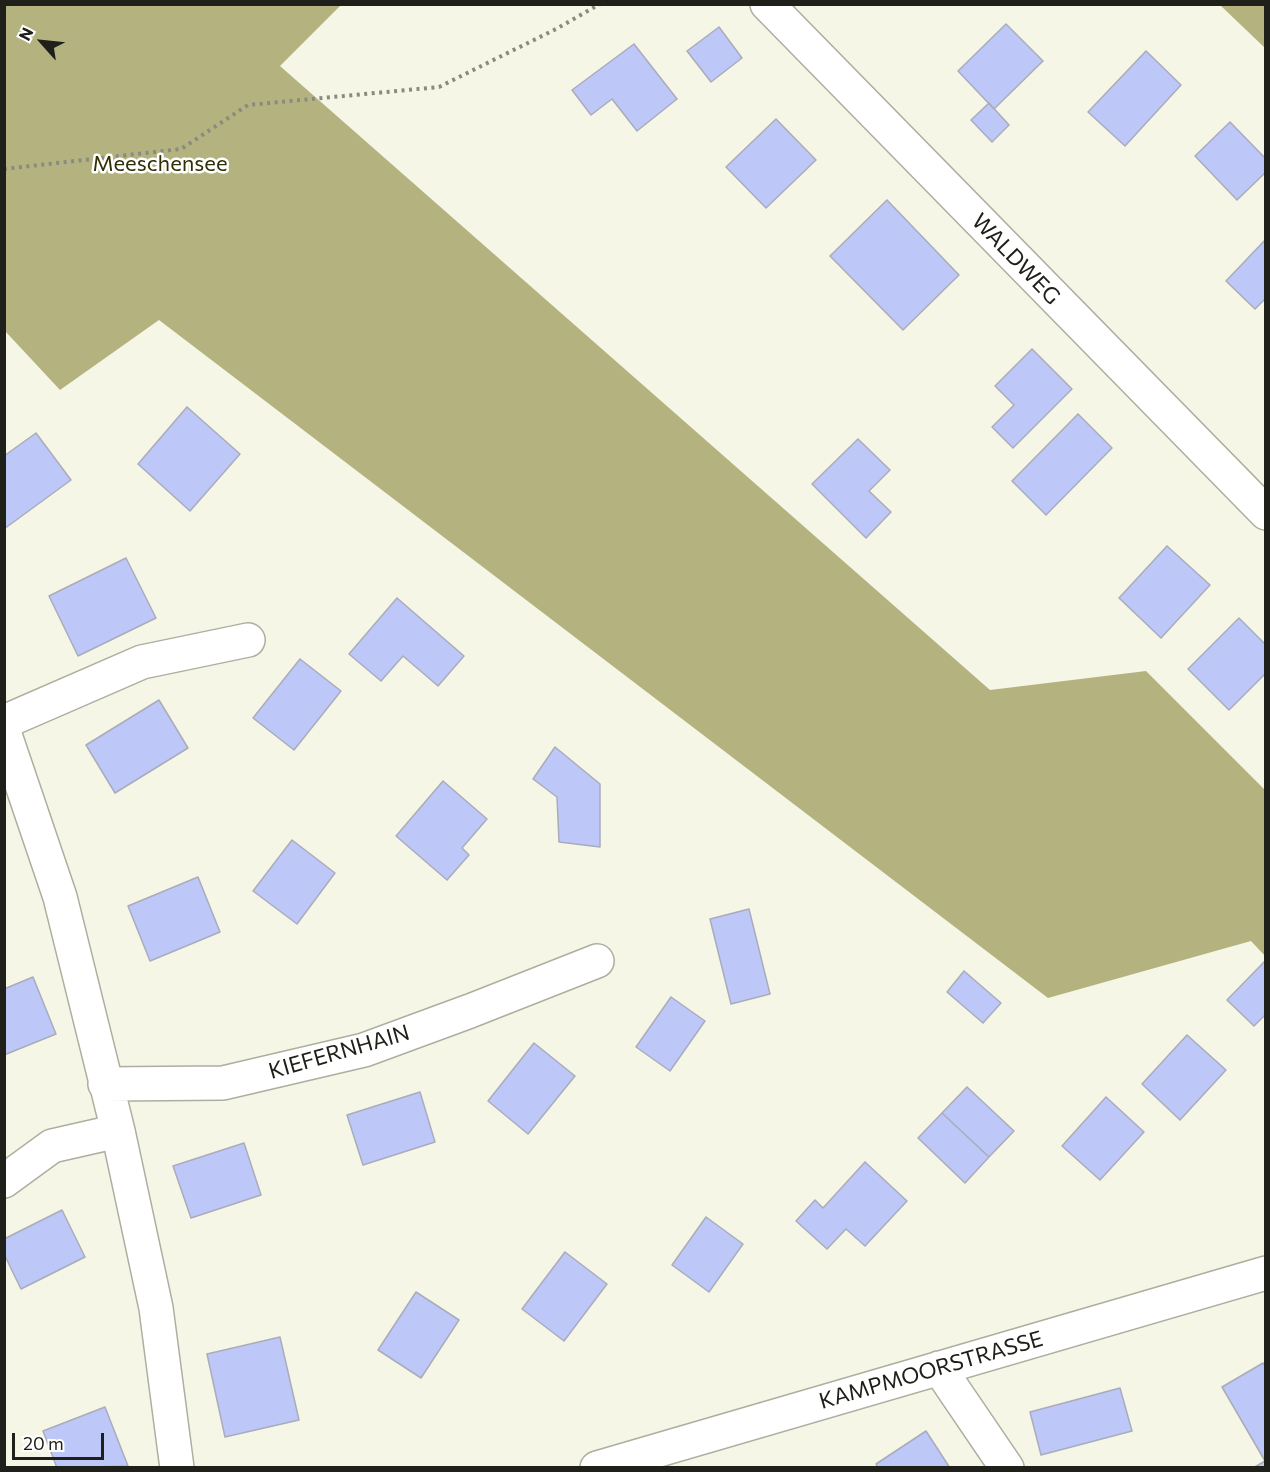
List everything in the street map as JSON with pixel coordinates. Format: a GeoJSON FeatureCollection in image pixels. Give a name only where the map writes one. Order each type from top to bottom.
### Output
{"type":"FeatureCollection","features":[{"type":"Feature","properties":{"kind":"street","name":"WALDWEG"},"geometry":{"type":"LineString","coordinates":[[767,4],[1266,513]]}},
{"type":"Feature","properties":{"kind":"street"},"geometry":{"type":"LineString","coordinates":[[4,722],[142,662],[248,640]]}},
{"type":"Feature","properties":{"kind":"street"},"geometry":{"type":"LineString","coordinates":[[4,732],[60,897],[118,1131],[156,1308],[177,1467]]}},
{"type":"Feature","properties":{"kind":"street","name":"KIEFERNHAIN"},"geometry":{"type":"LineString","coordinates":[[105,1084],[223,1083],[364,1050],[597,961]]}},
{"type":"Feature","properties":{"kind":"street"},"geometry":{"type":"LineString","coordinates":[[4,1181],[52,1146],[118,1131]]}},
{"type":"Feature","properties":{"kind":"street","name":"KAMPMOORSTRASSE"},"geometry":{"type":"LineString","coordinates":[[597,1467],[1266,1273]]}},
{"type":"Feature","properties":{"kind":"street"},"geometry":{"type":"LineString","coordinates":[[939,1368],[1007,1467]]}},
{"type":"Feature","properties":{"kind":"path"},"geometry":{"type":"LineString","coordinates":[[4,169],[181,149],[248,105],[439,87],[556,29],[600,4]]}},
{"type":"Feature","properties":{"kind":"green space","name":"Meeschensee"},"geometry":{"type":"Polygon","coordinates":[[[5,4],[341,5],[280,66],[990,690],[1146,671],[1265,790],[1265,956],[1251,941],[1048,998],[159,320],[60,390],[5,331],[5,4]]]}},
{"type":"Feature","properties":{"kind":"green space"},"geometry":{"type":"Polygon","coordinates":[[[1220,5],[1265,5],[1265,48],[1220,5]]]}},
{"type":"Feature","properties":{"kind":"building"},"geometry":{"type":"Polygon","coordinates":[[[1006,24],[1043,61],[994,109],[958,71],[1006,24]]]}},
{"type":"Feature","properties":{"kind":"building"},"geometry":{"type":"Polygon","coordinates":[[[719,27],[742,58],[711,82],[687,51],[719,27]]]}},
{"type":"Feature","properties":{"kind":"building"},"geometry":{"type":"Polygon","coordinates":[[[634,44],[677,99],[637,131],[612,99],[591,115],[572,90],[634,44]]]}},
{"type":"Feature","properties":{"kind":"building"},"geometry":{"type":"Polygon","coordinates":[[[1146,51],[1181,85],[1125,146],[1088,112],[1146,51]]]}},
{"type":"Feature","properties":{"kind":"building"},"geometry":{"type":"Polygon","coordinates":[[[989,103],[1009,125],[992,142],[971,120],[989,103]]]}},
{"type":"Feature","properties":{"kind":"building"},"geometry":{"type":"Polygon","coordinates":[[[776,119],[816,160],[766,208],[726,167],[776,119]]]}},
{"type":"Feature","properties":{"kind":"building"},"geometry":{"type":"Polygon","coordinates":[[[1230,122],[1266,159],[1266,172],[1237,200],[1195,156],[1230,122]]]}},
{"type":"Feature","properties":{"kind":"building"},"geometry":{"type":"Polygon","coordinates":[[[887,200],[959,275],[903,330],[830,256],[887,200]]]}},
{"type":"Feature","properties":{"kind":"building"},"geometry":{"type":"Polygon","coordinates":[[[1266,239],[1266,298],[1255,309],[1226,281],[1266,239]]]}},
{"type":"Feature","properties":{"kind":"building"},"geometry":{"type":"Polygon","coordinates":[[[1032,349],[1072,389],[1013,448],[992,427],[1014,405],[995,386],[1032,349]]]}},
{"type":"Feature","properties":{"kind":"building"},"geometry":{"type":"Polygon","coordinates":[[[187,407],[240,454],[190,511],[138,464],[187,407]]]}},
{"type":"Feature","properties":{"kind":"building"},"geometry":{"type":"Polygon","coordinates":[[[1078,414],[1112,448],[1046,515],[1012,481],[1078,414]]]}},
{"type":"Feature","properties":{"kind":"building"},"geometry":{"type":"Polygon","coordinates":[[[36,433],[71,480],[4,529],[4,456],[36,433]]]}},
{"type":"Feature","properties":{"kind":"building"},"geometry":{"type":"Polygon","coordinates":[[[858,439],[890,470],[869,491],[891,512],[866,538],[812,484],[858,439]]]}},
{"type":"Feature","properties":{"kind":"building"},"geometry":{"type":"Polygon","coordinates":[[[1167,546],[1210,585],[1161,638],[1119,598],[1167,546]]]}},
{"type":"Feature","properties":{"kind":"building"},"geometry":{"type":"Polygon","coordinates":[[[126,558],[156,618],[78,656],[49,596],[126,558]]]}},
{"type":"Feature","properties":{"kind":"building"},"geometry":{"type":"Polygon","coordinates":[[[397,598],[464,656],[438,686],[403,656],[381,681],[349,654],[397,598]]]}},
{"type":"Feature","properties":{"kind":"building"},"geometry":{"type":"Polygon","coordinates":[[[1239,618],[1266,645],[1266,673],[1229,710],[1188,669],[1239,618]]]}},
{"type":"Feature","properties":{"kind":"building"},"geometry":{"type":"Polygon","coordinates":[[[300,659],[341,691],[294,750],[253,718],[300,659]]]}},
{"type":"Feature","properties":{"kind":"building"},"geometry":{"type":"Polygon","coordinates":[[[159,700],[188,748],[115,793],[86,745],[159,700]]]}},
{"type":"Feature","properties":{"kind":"building"},"geometry":{"type":"Polygon","coordinates":[[[555,747],[600,784],[600,847],[559,842],[557,797],[533,779],[555,747]]]}},
{"type":"Feature","properties":{"kind":"building"},"geometry":{"type":"Polygon","coordinates":[[[443,781],[487,819],[462,848],[469,855],[447,880],[396,836],[443,781]]]}},
{"type":"Feature","properties":{"kind":"building"},"geometry":{"type":"Polygon","coordinates":[[[292,840],[335,873],[297,924],[253,891],[292,840]]]}},
{"type":"Feature","properties":{"kind":"building"},"geometry":{"type":"Polygon","coordinates":[[[198,877],[220,932],[150,961],[128,906],[198,877]]]}},
{"type":"Feature","properties":{"kind":"building"},"geometry":{"type":"Polygon","coordinates":[[[749,909],[770,994],[731,1004],[710,919],[749,909]]]}},
{"type":"Feature","properties":{"kind":"building"},"geometry":{"type":"Polygon","coordinates":[[[1264,962],[1266,964],[1266,1014],[1254,1026],[1227,1000],[1264,962]]]}},
{"type":"Feature","properties":{"kind":"building"},"geometry":{"type":"Polygon","coordinates":[[[964,971],[1001,1003],[983,1023],[947,992],[964,971]]]}},
{"type":"Feature","properties":{"kind":"building"},"geometry":{"type":"Polygon","coordinates":[[[33,977],[56,1034],[4,1055],[4,989],[33,977]]]}},
{"type":"Feature","properties":{"kind":"building"},"geometry":{"type":"Polygon","coordinates":[[[671,997],[705,1021],[670,1071],[636,1047],[671,997]]]}},
{"type":"Feature","properties":{"kind":"building"},"geometry":{"type":"Polygon","coordinates":[[[1187,1035],[1226,1070],[1180,1120],[1142,1084],[1187,1035]]]}},
{"type":"Feature","properties":{"kind":"building"},"geometry":{"type":"Polygon","coordinates":[[[534,1043],[575,1076],[528,1134],[488,1101],[534,1043]]]}},
{"type":"Feature","properties":{"kind":"building"},"geometry":{"type":"Polygon","coordinates":[[[967,1087],[1014,1131],[989,1157],[942,1113],[967,1087]]]}},
{"type":"Feature","properties":{"kind":"building"},"geometry":{"type":"Polygon","coordinates":[[[420,1092],[435,1142],[363,1165],[347,1115],[420,1092]]]}},
{"type":"Feature","properties":{"kind":"building"},"geometry":{"type":"Polygon","coordinates":[[[1106,1097],[1144,1132],[1100,1180],[1062,1146],[1106,1097]]]}},
{"type":"Feature","properties":{"kind":"building"},"geometry":{"type":"Polygon","coordinates":[[[942,1113],[989,1157],[965,1183],[918,1138],[942,1113]]]}},
{"type":"Feature","properties":{"kind":"building"},"geometry":{"type":"Polygon","coordinates":[[[244,1143],[261,1195],[191,1218],[173,1166],[244,1143]]]}},
{"type":"Feature","properties":{"kind":"building"},"geometry":{"type":"Polygon","coordinates":[[[865,1162],[907,1201],[865,1246],[846,1229],[827,1249],[796,1221],[815,1200],[823,1208],[865,1162]]]}},
{"type":"Feature","properties":{"kind":"building"},"geometry":{"type":"Polygon","coordinates":[[[62,1210],[85,1257],[21,1289],[4,1254],[4,1239],[62,1210]]]}},
{"type":"Feature","properties":{"kind":"building"},"geometry":{"type":"Polygon","coordinates":[[[706,1217],[743,1244],[709,1292],[672,1265],[706,1217]]]}},
{"type":"Feature","properties":{"kind":"building"},"geometry":{"type":"Polygon","coordinates":[[[565,1252],[607,1284],[564,1341],[522,1309],[565,1252]]]}},
{"type":"Feature","properties":{"kind":"building"},"geometry":{"type":"Polygon","coordinates":[[[416,1292],[459,1320],[421,1378],[378,1350],[416,1292]]]}},
{"type":"Feature","properties":{"kind":"building"},"geometry":{"type":"Polygon","coordinates":[[[280,1337],[299,1420],[225,1437],[207,1354],[280,1337]]]}},
{"type":"Feature","properties":{"kind":"building"},"geometry":{"type":"Polygon","coordinates":[[[1263,1363],[1266,1367],[1266,1468],[1253,1468],[1265,1461],[1222,1387],[1263,1363]]]}},
{"type":"Feature","properties":{"kind":"building"},"geometry":{"type":"Polygon","coordinates":[[[1120,1388],[1132,1431],[1041,1455],[1030,1412],[1120,1388]]]}},
{"type":"Feature","properties":{"kind":"building"},"geometry":{"type":"Polygon","coordinates":[[[105,1407],[128,1466],[57,1468],[43,1431],[105,1407]]]}},
{"type":"Feature","properties":{"kind":"building"},"geometry":{"type":"Polygon","coordinates":[[[926,1431],[950,1468],[878,1468],[876,1464],[926,1431]]]}}]}
